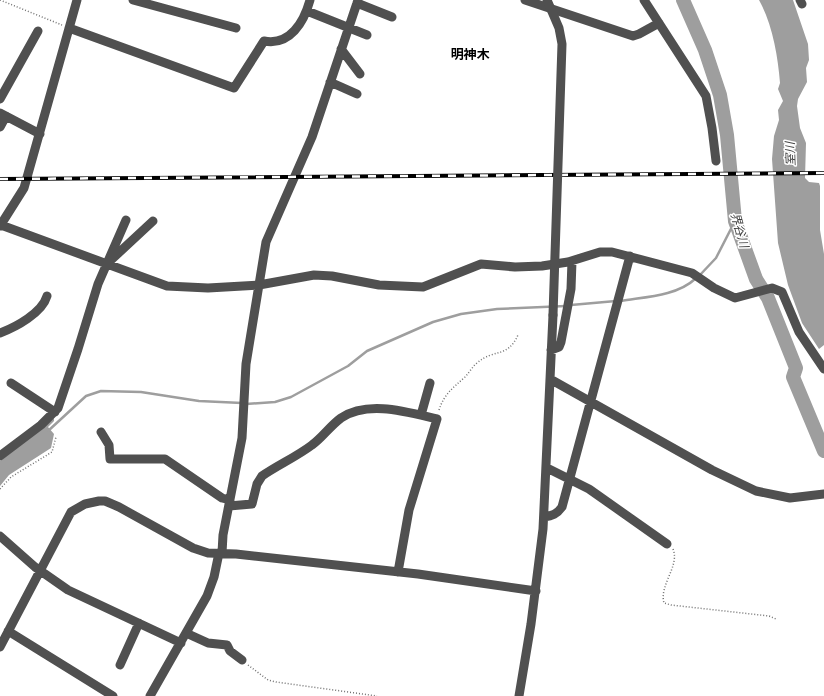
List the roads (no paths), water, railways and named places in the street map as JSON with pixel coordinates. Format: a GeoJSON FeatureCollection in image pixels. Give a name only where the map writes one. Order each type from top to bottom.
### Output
{"type":"FeatureCollection","features":[{"type":"Feature","properties":{"kind":"street"},"geometry":{"type":"LineString","coordinates":[[77,0],[24,188],[16,203],[0,225],[166,286],[208,288],[259,285],[314,275],[332,276],[379,285],[423,287],[481,264],[532,267],[572,261],[606,252],[630,256],[682,269],[698,276],[714,288],[730,297],[741,298],[772,288],[782,292],[799,332],[824,369]]}},
{"type":"Feature","properties":{"kind":"street"},"geometry":{"type":"LineString","coordinates":[[133,0],[236,28]]}},
{"type":"Feature","properties":{"kind":"street"},"geometry":{"type":"LineString","coordinates":[[69,28],[234,88],[264,41],[274,43],[288,37],[307,11],[310,0]]}},
{"type":"Feature","properties":{"kind":"street"},"geometry":{"type":"LineString","coordinates":[[525,0],[633,36],[659,23]]}},
{"type":"Feature","properties":{"kind":"street"},"geometry":{"type":"LineString","coordinates":[[519,696],[536,591],[544,517],[547,468],[562,44],[559,28],[547,0]]}},
{"type":"Feature","properties":{"kind":"street"},"geometry":{"type":"LineString","coordinates":[[644,0],[706,96],[716,161]]}},
{"type":"Feature","properties":{"kind":"street"},"geometry":{"type":"LineString","coordinates":[[150,696],[207,596],[214,577],[242,438],[246,364],[266,242],[312,137],[358,2],[392,17]]}},
{"type":"Feature","properties":{"kind":"street"},"geometry":{"type":"LineString","coordinates":[[307,11],[367,34]]}},
{"type":"Feature","properties":{"kind":"street"},"geometry":{"type":"LineString","coordinates":[[0,99],[38,31]]}},
{"type":"Feature","properties":{"kind":"street"},"geometry":{"type":"LineString","coordinates":[[341,49],[360,74]]}},
{"type":"Feature","properties":{"kind":"street"},"geometry":{"type":"LineString","coordinates":[[330,82],[357,94]]}},
{"type":"Feature","properties":{"kind":"street"},"geometry":{"type":"LineString","coordinates":[[0,127],[3,115],[40,134]]}},
{"type":"Feature","properties":{"kind":"street"},"geometry":{"type":"LineString","coordinates":[[0,456],[55,412],[78,349],[98,284],[126,220]]}},
{"type":"Feature","properties":{"kind":"street"},"geometry":{"type":"LineString","coordinates":[[107,264],[153,221]]}},
{"type":"Feature","properties":{"kind":"street"},"geometry":{"type":"LineString","coordinates":[[544,517],[552,516],[558,513],[562,507],[630,256]]}},
{"type":"Feature","properties":{"kind":"street"},"geometry":{"type":"LineString","coordinates":[[551,350],[560,347],[562,342],[571,289],[572,261]]}},
{"type":"Feature","properties":{"kind":"street"},"geometry":{"type":"LineString","coordinates":[[0,333],[33,314],[45,304],[47,296]]}},
{"type":"Feature","properties":{"kind":"street"},"geometry":{"type":"LineString","coordinates":[[550,379],[712,470],[756,491],[790,498],[824,494]]}},
{"type":"Feature","properties":{"kind":"street"},"geometry":{"type":"LineString","coordinates":[[11,383],[55,412]]}},
{"type":"Feature","properties":{"kind":"street"},"geometry":{"type":"LineString","coordinates":[[422,415],[430,383]]}},
{"type":"Feature","properties":{"kind":"street"},"geometry":{"type":"LineString","coordinates":[[102,432],[109,445],[110,459],[165,459],[229,503],[252,504],[257,484],[262,476],[313,445],[340,419],[353,411],[381,409],[404,411],[437,418],[409,510],[398,572]]}},
{"type":"Feature","properties":{"kind":"street"},"geometry":{"type":"LineString","coordinates":[[547,468],[598,495],[667,544]]}},
{"type":"Feature","properties":{"kind":"street"},"geometry":{"type":"LineString","coordinates":[[0,647],[71,512],[85,504],[99,501],[119,507],[193,548],[208,553],[398,572],[536,591]]}},
{"type":"Feature","properties":{"kind":"street"},"geometry":{"type":"LineString","coordinates":[[0,536],[40,570],[68,590],[181,643]]}},
{"type":"Feature","properties":{"kind":"street"},"geometry":{"type":"LineString","coordinates":[[120,665],[139,623]]}},
{"type":"Feature","properties":{"kind":"street"},"geometry":{"type":"LineString","coordinates":[[8,631],[114,696]]}},
{"type":"Feature","properties":{"kind":"street"},"geometry":{"type":"LineString","coordinates":[[186,633],[208,643],[227,645],[230,651],[242,660]]}},
{"type":"Feature","properties":{"kind":"water","name":"室川"},"geometry":{"type":"Polygon","coordinates":[[[759,0],[793,0],[808,44],[809,60],[806,68],[807,82],[798,99],[797,106],[800,128],[806,143],[805,178],[809,182],[819,183],[820,186],[820,230],[824,254],[824,345],[819,349],[802,323],[788,285],[778,243],[772,159],[774,136],[779,120],[778,110],[783,101],[778,89],[780,83],[774,40],[764,9],[759,0]]]}},
{"type":"Feature","properties":{"kind":"water"},"geometry":{"type":"Polygon","coordinates":[[[54,418],[54,421],[48,427],[54,434],[51,448],[9,475],[0,486],[0,461],[54,418]]]}},
{"type":"Feature","properties":{"kind":"waterway","name":"界谷川"},"geometry":{"type":"LineString","coordinates":[[683,0],[705,50],[720,95],[727,135],[735,221],[756,279],[768,298],[796,368],[793,377],[824,451]]}},
{"type":"Feature","properties":{"kind":"waterway"},"geometry":{"type":"LineString","coordinates":[[699,276],[716,258],[735,221]]}},
{"type":"Feature","properties":{"kind":"waterway"},"geometry":{"type":"LineString","coordinates":[[621,301],[660,295],[688,285],[695,279]]}},
{"type":"Feature","properties":{"kind":"waterway"},"geometry":{"type":"LineString","coordinates":[[571,305],[616,301]]}},
{"type":"Feature","properties":{"kind":"waterway"},"geometry":{"type":"LineString","coordinates":[[246,404],[275,402],[291,397],[348,366],[367,351],[433,322],[461,314],[497,309],[566,306]]}},
{"type":"Feature","properties":{"kind":"waterway"},"geometry":{"type":"LineString","coordinates":[[48,431],[86,396],[101,391],[141,392],[199,401],[242,403]]}},
{"type":"Feature","properties":{"kind":"railway"},"geometry":{"type":"LineString","coordinates":[[0,179],[824,173]]}},
{"type":"Feature","properties":{"kind":"district","name":"明神木"},"geometry":{"type":"Point","coordinates":[470,54]}}]}
